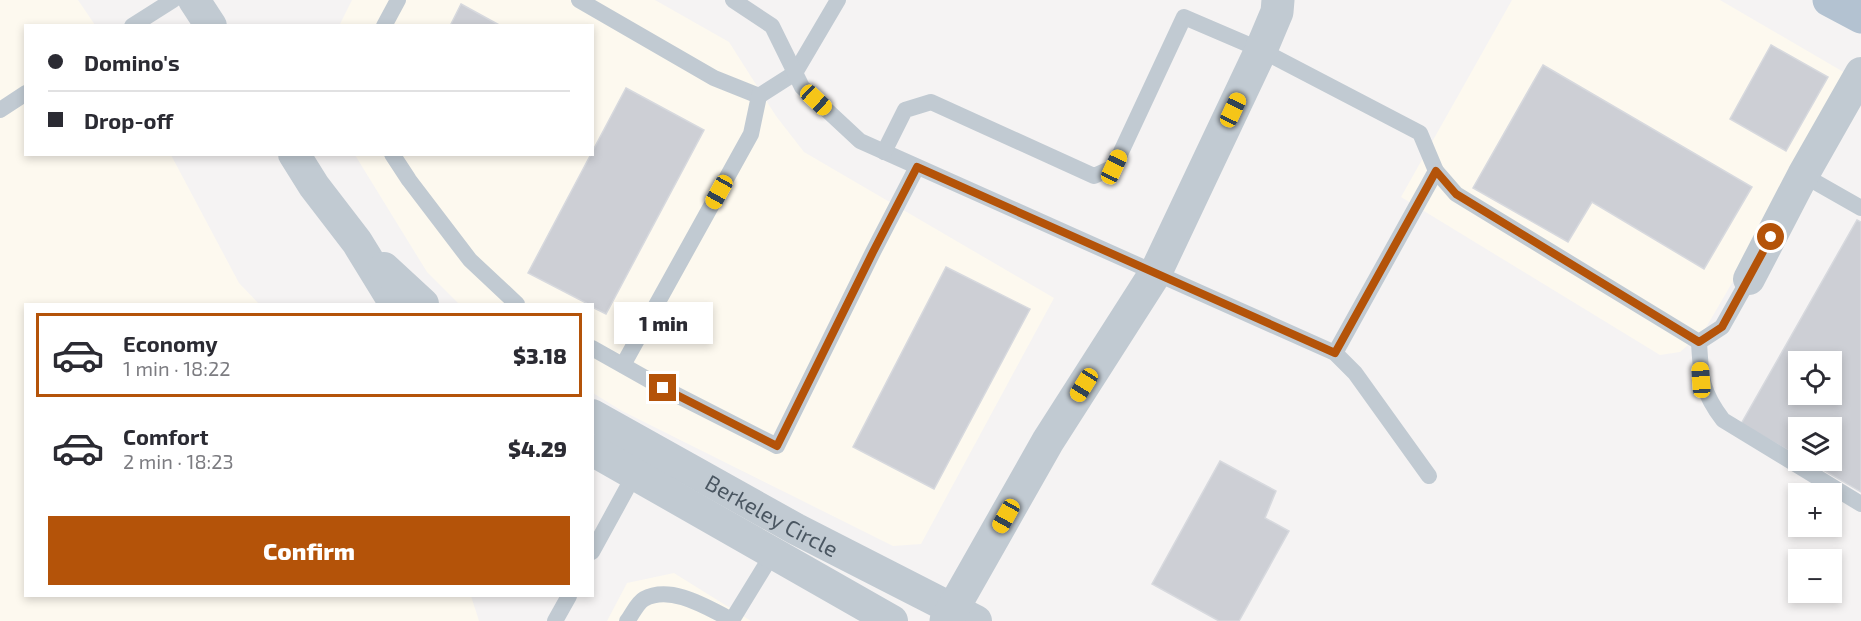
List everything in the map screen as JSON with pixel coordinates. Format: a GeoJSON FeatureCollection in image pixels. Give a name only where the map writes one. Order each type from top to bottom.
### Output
{"type":"FeatureCollection","features":[{"type":"Feature","properties":{"kind":"main road"},"geometry":{"type":"LineString","coordinates":[[1829,0],[1861,17]]}},
{"type":"Feature","properties":{"kind":"street"},"geometry":{"type":"LineString","coordinates":[[194,0],[210,24]]}},
{"type":"Feature","properties":{"kind":"street","name":"Berkeley Circle"},"geometry":{"type":"LineString","coordinates":[[594,416],[959,617],[1048,441],[1156,272],[1284,4]]}},
{"type":"Feature","properties":{"kind":"street"},"geometry":{"type":"LineString","coordinates":[[1749,279],[1803,175],[1860,77]]}},
{"type":"Feature","properties":{"kind":"street"},"geometry":{"type":"LineString","coordinates":[[295,156],[314,186],[357,242],[394,303]]}},
{"type":"Feature","properties":{"kind":"street"},"geometry":{"type":"LineString","coordinates":[[357,242],[422,303]]}},
{"type":"Feature","properties":{"kind":"street","name":"Berkeley Circle"},"geometry":{"type":"LineString","coordinates":[[594,451],[892,621]]}},
{"type":"Feature","properties":{"kind":"lane"},"geometry":{"type":"LineString","coordinates":[[135,24],[173,0]]}},
{"type":"Feature","properties":{"kind":"lane"},"geometry":{"type":"LineString","coordinates":[[385,24],[398,0]]}},
{"type":"Feature","properties":{"kind":"lane"},"geometry":{"type":"LineString","coordinates":[[579,0],[714,78],[759,96]]}},
{"type":"Feature","properties":{"kind":"lane"},"geometry":{"type":"LineString","coordinates":[[623,365],[751,134],[759,96],[795,73],[838,0]]}},
{"type":"Feature","properties":{"kind":"lane"},"geometry":{"type":"LineString","coordinates":[[739,2],[772,26],[802,87],[860,141],[1335,353],[1355,373],[1429,476]]}},
{"type":"Feature","properties":{"kind":"lane"},"geometry":{"type":"LineString","coordinates":[[884,152],[905,110],[931,102],[1094,176],[1114,167],[1184,17],[1261,50],[1420,133],[1436,171],[1456,194],[1699,342]]}},
{"type":"Feature","properties":{"kind":"lane"},"geometry":{"type":"LineString","coordinates":[[0,110],[24,94]]}},
{"type":"Feature","properties":{"kind":"lane"},"geometry":{"type":"LineString","coordinates":[[393,156],[470,260],[516,303]]}},
{"type":"Feature","properties":{"kind":"lane"},"geometry":{"type":"LineString","coordinates":[[594,349],[663,388],[777,446],[917,167]]}},
{"type":"Feature","properties":{"kind":"lane"},"geometry":{"type":"LineString","coordinates":[[1335,353],[1436,171]]}},
{"type":"Feature","properties":{"kind":"lane"},"geometry":{"type":"LineString","coordinates":[[1803,175],[1861,208]]}},
{"type":"Feature","properties":{"kind":"lane"},"geometry":{"type":"LineString","coordinates":[[1699,342],[1722,327],[1749,279]]}},
{"type":"Feature","properties":{"kind":"lane"},"geometry":{"type":"LineString","coordinates":[[1699,342],[1701,380],[1713,406],[1723,420],[1861,504]]}},
{"type":"Feature","properties":{"kind":"lane"},"geometry":{"type":"LineString","coordinates":[[594,548],[652,448]]}},
{"type":"Feature","properties":{"kind":"lane"},"geometry":{"type":"LineString","coordinates":[[627,621],[643,599],[657,595],[683,596],[732,620],[773,553]]}},
{"type":"Feature","properties":{"kind":"lane"},"geometry":{"type":"LineString","coordinates":[[555,621],[568,597]]}},
{"type":"Feature","properties":{"kind":"shaded area"},"geometry":{"type":"Polygon","coordinates":[[[0,0],[78,0],[94,24],[24,24],[24,156],[172,156],[239,283],[258,303],[24,303],[24,597],[471,597],[479,621],[0,621],[0,0]]]}},
{"type":"Feature","properties":{"kind":"shaded area"},"geometry":{"type":"Polygon","coordinates":[[[352,0],[655,0],[729,42],[776,116],[804,152],[1054,298],[921,544],[893,546],[622,411],[594,394],[594,303],[458,303],[427,272],[356,156],[594,156],[594,24],[340,24],[352,0]]]}},
{"type":"Feature","properties":{"kind":"shaded area"},"geometry":{"type":"Polygon","coordinates":[[[1512,0],[1720,0],[1852,77],[1704,331],[1680,352],[1660,355],[1401,197],[1512,0]]]}},
{"type":"Feature","properties":{"kind":"shaded area"},"geometry":{"type":"Polygon","coordinates":[[[674,573],[751,621],[607,621],[627,583],[674,573]]]}},
{"type":"Feature","properties":{"kind":"building"},"geometry":{"type":"Polygon","coordinates":[[[461,4],[497,24],[451,24],[461,4]]]}},
{"type":"Feature","properties":{"kind":"building"},"geometry":{"type":"Polygon","coordinates":[[[1771,45],[1828,77],[1786,151],[1730,119],[1771,45]]]}},
{"type":"Feature","properties":{"kind":"building"},"geometry":{"type":"Polygon","coordinates":[[[1543,65],[1752,187],[1704,269],[1592,202],[1568,242],[1473,188],[1543,65]]]}},
{"type":"Feature","properties":{"kind":"building"},"geometry":{"type":"Polygon","coordinates":[[[626,88],[704,130],[606,314],[594,308],[594,303],[586,303],[528,273],[590,156],[594,156],[594,148],[626,88]]]}},
{"type":"Feature","properties":{"kind":"building"},"geometry":{"type":"Polygon","coordinates":[[[1857,220],[1861,222],[1861,492],[1825,471],[1842,471],[1842,417],[1788,417],[1788,450],[1741,424],[1857,220]]]}},
{"type":"Feature","properties":{"kind":"building"},"geometry":{"type":"Polygon","coordinates":[[[946,267],[1030,309],[934,489],[853,447],[946,267]]]}},
{"type":"Feature","properties":{"kind":"building"},"geometry":{"type":"Polygon","coordinates":[[[1220,461],[1276,491],[1265,518],[1289,531],[1239,621],[1219,621],[1152,584],[1220,461]]]}},
{"type":"Feature","properties":{"kind":"route"},"geometry":{"type":"LineString","coordinates":[[663,388],[777,446],[917,167],[1335,353],[1436,171],[1456,194],[1699,342],[1722,327],[1771,237]]}}]}
